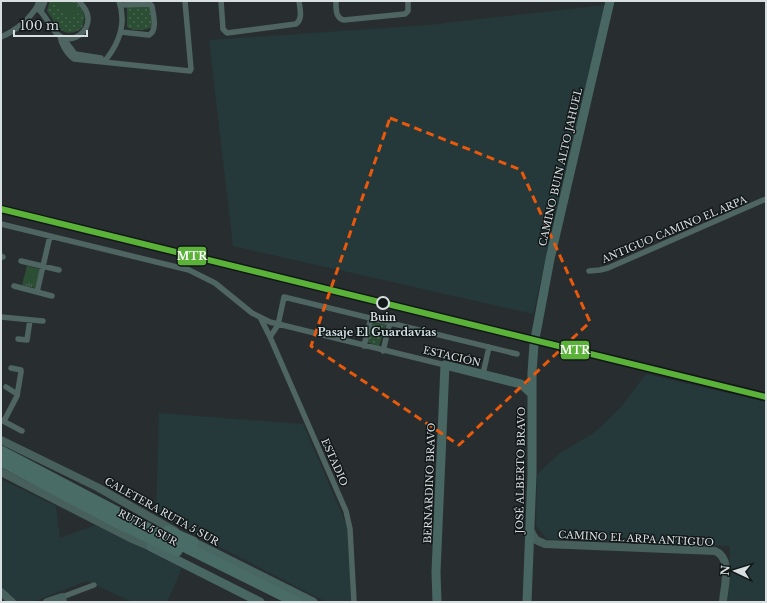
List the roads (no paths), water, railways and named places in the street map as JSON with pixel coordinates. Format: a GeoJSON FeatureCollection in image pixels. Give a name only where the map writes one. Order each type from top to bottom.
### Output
{"type":"FeatureCollection","features":[{"type":"Feature","properties":{"kind":"highway","name":"RUTA 5 SUR"},"geometry":{"type":"LineString","coordinates":[[1,451],[199,554],[296,602]]}},
{"type":"Feature","properties":{"kind":"highway","name":"RUTA 5 SUR"},"geometry":{"type":"LineString","coordinates":[[1,461],[114,521],[281,602]]}},
{"type":"Feature","properties":{"kind":"highway"},"geometry":{"type":"LineString","coordinates":[[65,495],[151,547]]}},
{"type":"Feature","properties":{"kind":"highway"},"geometry":{"type":"LineString","coordinates":[[105,505],[154,524],[193,542]]}},
{"type":"Feature","properties":{"kind":"main road","name":"CAMINO BUIN ALTO JAHUEL"},"geometry":{"type":"LineString","coordinates":[[535,339],[555,236],[610,1]]}},
{"type":"Feature","properties":{"kind":"main road","name":"JOSÉ ALBERTO BRAVO"},"geometry":{"type":"LineString","coordinates":[[527,602],[532,459],[532,373],[535,339]]}},
{"type":"Feature","properties":{"kind":"main road","name":"ESTACIÓN"},"geometry":{"type":"LineString","coordinates":[[444,365],[514,382],[524,386],[532,394]]}},
{"type":"Feature","properties":{"kind":"main road","name":"BERNARDINO BRAVO"},"geometry":{"type":"LineString","coordinates":[[437,602],[436,572],[444,365]]}},
{"type":"Feature","properties":{"kind":"main road"},"geometry":{"type":"LineString","coordinates":[[514,382],[525,380],[532,373]]}},
{"type":"Feature","properties":{"kind":"main road","name":"CALETERA RUTA 5 SUR"},"geometry":{"type":"LineString","coordinates":[[1,440],[96,487],[193,542],[313,602]]}},
{"type":"Feature","properties":{"kind":"main road"},"geometry":{"type":"LineString","coordinates":[[1,472],[260,602]]}},
{"type":"Feature","properties":{"kind":"main road","name":"CAMINO EL ARPA ANTIGUO"},"geometry":{"type":"LineString","coordinates":[[530,530],[536,540],[545,544],[715,551],[723,556],[726,565],[723,602]]}},
{"type":"Feature","properties":{"kind":"main road"},"geometry":{"type":"LineString","coordinates":[[1,592],[12,602]]}},
{"type":"Feature","properties":{"kind":"main road"},"geometry":{"type":"LineString","coordinates":[[47,602],[62,600]]}},
{"type":"Feature","properties":{"kind":"street"},"geometry":{"type":"LineString","coordinates":[[1,37],[16,29],[45,1]]}},
{"type":"Feature","properties":{"kind":"street"},"geometry":{"type":"LineString","coordinates":[[62,37],[77,37],[83,33],[86,28],[88,15],[80,1]]}},
{"type":"Feature","properties":{"kind":"street"},"geometry":{"type":"LineString","coordinates":[[39,6],[62,37],[62,44],[70,56],[74,59],[106,60],[190,70],[185,1]]}},
{"type":"Feature","properties":{"kind":"street"},"geometry":{"type":"LineString","coordinates":[[221,1],[223,29],[225,32],[230,33],[297,24],[300,17],[300,1]]}},
{"type":"Feature","properties":{"kind":"street"},"geometry":{"type":"LineString","coordinates":[[336,1],[337,15],[340,19],[403,15],[409,9],[408,1]]}},
{"type":"Feature","properties":{"kind":"street"},"geometry":{"type":"LineString","coordinates":[[106,60],[114,48],[121,32],[123,20],[120,3],[150,4],[152,6],[154,29],[152,33],[149,35],[121,32]]}},
{"type":"Feature","properties":{"kind":"street","name":"ANTIGUO CAMINO EL ARPA"},"geometry":{"type":"LineString","coordinates":[[589,271],[608,268],[766,199]]}},
{"type":"Feature","properties":{"kind":"street","name":"ESTACIÓN"},"geometry":{"type":"LineString","coordinates":[[1,224],[195,272],[215,283],[252,313],[278,325],[444,365]]}},
{"type":"Feature","properties":{"kind":"street"},"geometry":{"type":"LineString","coordinates":[[37,292],[50,236]]}},
{"type":"Feature","properties":{"kind":"street"},"geometry":{"type":"LineString","coordinates":[[21,261],[59,270]]}},
{"type":"Feature","properties":{"kind":"street"},"geometry":{"type":"LineString","coordinates":[[14,286],[52,296]]}},
{"type":"Feature","properties":{"kind":"street"},"geometry":{"type":"LineString","coordinates":[[270,336],[278,325],[284,297],[517,354]]}},
{"type":"Feature","properties":{"kind":"street"},"geometry":{"type":"LineString","coordinates":[[1,317],[43,321]]}},
{"type":"Feature","properties":{"kind":"street","name":"ESTADIO"},"geometry":{"type":"LineString","coordinates":[[261,318],[346,512],[350,529],[354,602]]}},
{"type":"Feature","properties":{"kind":"street"},"geometry":{"type":"LineString","coordinates":[[364,346],[371,318]]}},
{"type":"Feature","properties":{"kind":"street"},"geometry":{"type":"LineString","coordinates":[[18,339],[27,340],[30,320]]}},
{"type":"Feature","properties":{"kind":"street"},"geometry":{"type":"LineString","coordinates":[[383,351],[390,322]]}},
{"type":"Feature","properties":{"kind":"street"},"geometry":{"type":"LineString","coordinates":[[483,374],[489,347]]}},
{"type":"Feature","properties":{"kind":"street"},"geometry":{"type":"LineString","coordinates":[[11,368],[21,371],[17,394],[2,421],[22,431]]}},
{"type":"Feature","properties":{"kind":"street"},"geometry":{"type":"LineString","coordinates":[[6,387],[17,394]]}},
{"type":"Feature","properties":{"kind":"street"},"geometry":{"type":"LineString","coordinates":[[62,600],[94,585]]}},
{"type":"Feature","properties":{"kind":"railway"},"geometry":{"type":"LineString","coordinates":[[545,340],[596,355]]}},
{"type":"Feature","properties":{"kind":"place","name":"Buin"},"geometry":{"type":"Point","coordinates":[383,303]}},
{"type":"Feature","properties":{"kind":"district","name":"Pasaje El Guardavías"},"geometry":{"type":"Point","coordinates":[377,332]}}]}
